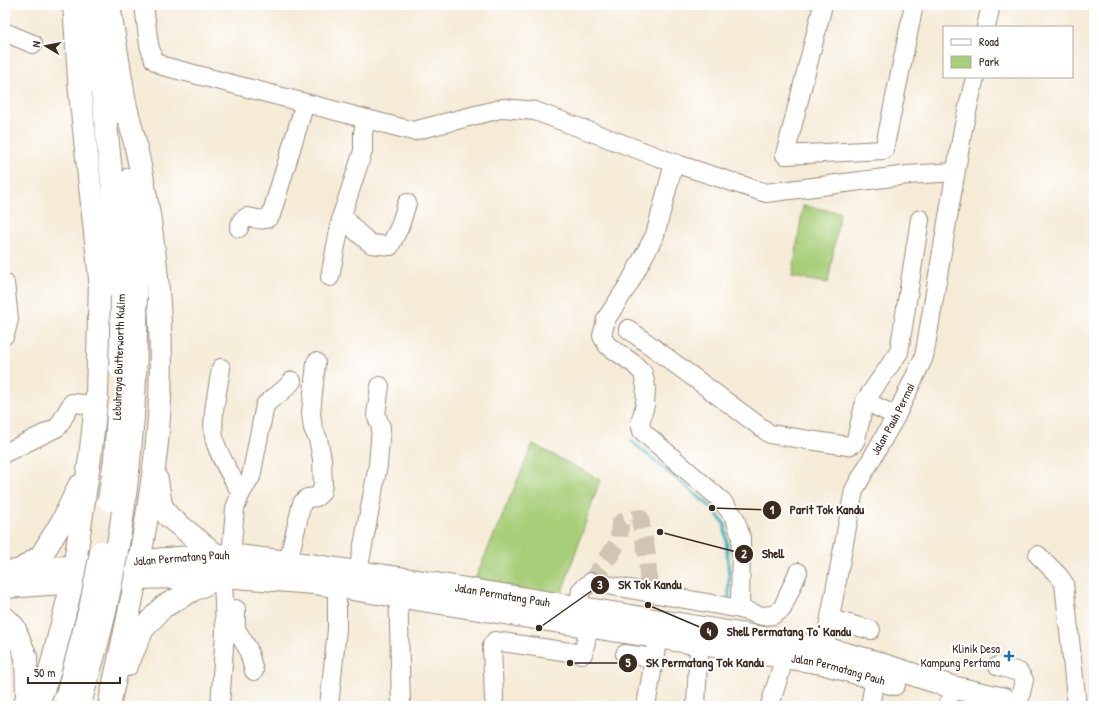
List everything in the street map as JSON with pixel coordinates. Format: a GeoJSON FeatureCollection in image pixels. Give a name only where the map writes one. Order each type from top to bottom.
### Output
{"type":"FeatureCollection","features":[{"type":"Feature","properties":{"kind":"main road"},"geometry":{"type":"LineString","coordinates":[[37,706],[50,670],[73,575],[96,405],[100,279],[80,93],[74,5]]}},
{"type":"Feature","properties":{"kind":"main road","name":"Lebuhraya Butterworth Kulim"},"geometry":{"type":"LineString","coordinates":[[79,706],[96,650],[106,606],[125,498],[130,457],[137,331],[129,297],[112,181],[103,98],[88,5]]}},
{"type":"Feature","properties":{"kind":"main road","name":"Lebuhraya Butterworth Kulim"},"geometry":{"type":"LineString","coordinates":[[64,706],[91,604],[109,505],[115,459],[121,353],[129,297],[132,196],[125,102],[109,5]]}},
{"type":"Feature","properties":{"kind":"main road"},"geometry":{"type":"LineString","coordinates":[[109,704],[138,570],[154,467],[159,408],[161,358],[154,251],[145,184],[125,102]]}},
{"type":"Feature","properties":{"kind":"main road"},"geometry":{"type":"LineString","coordinates":[[10,577],[42,556],[75,497],[90,457]]}},
{"type":"Feature","properties":{"kind":"main road"},"geometry":{"type":"LineString","coordinates":[[109,704],[144,629],[163,607],[227,566],[168,516],[161,505],[154,467]]}},
{"type":"Feature","properties":{"kind":"main road","name":"Jalan Permatang Pauh"},"geometry":{"type":"LineString","coordinates":[[10,577],[73,575],[288,562],[358,572],[398,587]]}},
{"type":"Feature","properties":{"kind":"main road","name":"Jalan Permatang Pauh"},"geometry":{"type":"LineString","coordinates":[[227,566],[337,586],[398,587],[581,620],[704,637],[823,656],[865,659],[952,688],[1004,699],[1014,706]]}},
{"type":"Feature","properties":{"kind":"main road"},"geometry":{"type":"LineString","coordinates":[[5,618],[14,627],[26,657],[27,696],[25,706]]}},
{"type":"Feature","properties":{"kind":"main road","name":"Jalan Permatang Pauh"},"geometry":{"type":"LineString","coordinates":[[581,620],[656,648],[704,637],[784,658],[823,656],[875,678],[948,704],[978,706]]}},
{"type":"Feature","properties":{"kind":"street"},"geometry":{"type":"LineString","coordinates":[[144,5],[149,45],[154,60],[163,66],[413,131],[504,108],[535,111],[674,162],[766,193],[908,175],[955,172]]}},
{"type":"Feature","properties":{"kind":"street"},"geometry":{"type":"LineString","coordinates":[[823,5],[785,156],[884,150],[914,5]]}},
{"type":"Feature","properties":{"kind":"street"},"geometry":{"type":"LineString","coordinates":[[986,26],[992,5]]}},
{"type":"Feature","properties":{"kind":"street"},"geometry":{"type":"LineString","coordinates":[[5,33],[33,44]]}},
{"type":"Feature","properties":{"kind":"street","name":"Jalan Pauh Permai"},"geometry":{"type":"LineString","coordinates":[[823,656],[854,490],[896,416],[924,358],[955,172],[963,128],[975,78]]}},
{"type":"Feature","properties":{"kind":"street"},"geometry":{"type":"LineString","coordinates":[[239,228],[242,220],[247,217],[265,220],[271,215],[305,103]]}},
{"type":"Feature","properties":{"kind":"street"},"geometry":{"type":"LineString","coordinates":[[330,277],[342,215],[363,151],[363,132],[366,119]]}},
{"type":"Feature","properties":{"kind":"street"},"geometry":{"type":"LineString","coordinates":[[674,162],[655,235],[629,284],[606,319],[602,336],[607,345],[634,364],[643,373],[646,387],[645,405],[640,423],[642,431],[722,501],[735,518],[741,537],[740,609]]}},
{"type":"Feature","properties":{"kind":"street"},"geometry":{"type":"LineString","coordinates":[[342,215],[356,232],[371,244],[390,246],[400,226],[407,203]]}},
{"type":"Feature","properties":{"kind":"street"},"geometry":{"type":"LineString","coordinates":[[628,329],[770,434],[848,446],[853,444],[856,439],[865,401],[899,352],[920,219]]}},
{"type":"Feature","properties":{"kind":"street"},"geometry":{"type":"LineString","coordinates":[[5,284],[9,319],[6,331]]}},
{"type":"Feature","properties":{"kind":"street"},"geometry":{"type":"LineString","coordinates":[[288,562],[302,503],[307,498],[317,497],[321,493],[323,485],[322,459],[318,439],[313,428],[311,413],[316,362]]}},
{"type":"Feature","properties":{"kind":"street"},"geometry":{"type":"LineString","coordinates":[[221,368],[214,418],[214,438],[222,459],[241,493]]}},
{"type":"Feature","properties":{"kind":"street"},"geometry":{"type":"LineString","coordinates":[[220,706],[225,632],[227,566],[235,508],[241,493],[251,478],[265,405],[272,398],[285,391],[292,381]]}},
{"type":"Feature","properties":{"kind":"street"},"geometry":{"type":"LineString","coordinates":[[358,572],[378,465],[381,427],[376,415],[380,386]]}},
{"type":"Feature","properties":{"kind":"street"},"geometry":{"type":"LineString","coordinates":[[865,401],[896,416]]}},
{"type":"Feature","properties":{"kind":"street"},"geometry":{"type":"LineString","coordinates":[[5,453],[58,427],[72,403],[96,405]]}},
{"type":"Feature","properties":{"kind":"street"},"geometry":{"type":"LineString","coordinates":[[1038,554],[1064,582],[1077,706]]}},
{"type":"Feature","properties":{"kind":"street"},"geometry":{"type":"LineString","coordinates":[[227,566],[236,629],[248,649],[254,671]]}},
{"type":"Feature","properties":{"kind":"street"},"geometry":{"type":"LineString","coordinates":[[494,699],[492,645],[495,641],[583,654],[581,620],[582,590],[591,582],[740,609],[762,616],[773,615],[782,609],[798,572]]}},
{"type":"Feature","properties":{"kind":"street"},"geometry":{"type":"LineString","coordinates":[[329,706],[337,629],[337,586]]}},
{"type":"Feature","properties":{"kind":"street"},"geometry":{"type":"LineString","coordinates":[[398,587],[401,706]]}},
{"type":"Feature","properties":{"kind":"street"},"geometry":{"type":"LineString","coordinates":[[696,706],[698,661],[712,604]]}},
{"type":"Feature","properties":{"kind":"street"},"geometry":{"type":"LineString","coordinates":[[830,619],[871,630]]}},
{"type":"Feature","properties":{"kind":"street"},"geometry":{"type":"LineString","coordinates":[[625,654],[656,648],[646,706]]}},
{"type":"Feature","properties":{"kind":"street"},"geometry":{"type":"LineString","coordinates":[[770,706],[773,693],[782,672],[784,658]]}},
{"type":"Feature","properties":{"kind":"street"},"geometry":{"type":"LineString","coordinates":[[998,666],[1018,672],[1024,680],[1018,706]]}},
{"type":"Feature","properties":{"kind":"street"},"geometry":{"type":"LineString","coordinates":[[870,706],[875,678]]}},
{"type":"Feature","properties":{"kind":"green space"},"geometry":{"type":"Polygon","coordinates":[[[803,206],[840,212],[828,283],[792,277],[803,206]]]}},
{"type":"Feature","properties":{"kind":"green space"},"geometry":{"type":"Polygon","coordinates":[[[533,444],[600,480],[560,598],[475,579],[533,444]]]}},
{"type":"Feature","properties":{"kind":"waterway"},"geometry":{"type":"LineString","coordinates":[[631,441],[712,508],[725,525],[729,575],[729,598]]}},
{"type":"Feature","properties":{"kind":"tunnel"},"geometry":{"type":"LineString","coordinates":[[591,582],[619,540],[620,524],[622,522],[640,518],[647,555],[649,593]]}},
{"type":"Feature","properties":{"kind":"place","name":"Parit Tok Kandu"},"geometry":{"type":"Point","coordinates":[712,508]}},
{"type":"Feature","properties":{"kind":"place","name":"Shell"},"geometry":{"type":"Point","coordinates":[660,532]}},
{"type":"Feature","properties":{"kind":"place","name":"Shell Permatang To' Kandu"},"geometry":{"type":"Point","coordinates":[648,605]}},
{"type":"Feature","properties":{"kind":"place","name":"SK Tok Kandu"},"geometry":{"type":"Point","coordinates":[539,628]}},
{"type":"Feature","properties":{"kind":"place","name":"Klinik Desa Kampung Pertama"},"geometry":{"type":"Point","coordinates":[1009,656]}},
{"type":"Feature","properties":{"kind":"place","name":"SK Permatang Tok Kandu"},"geometry":{"type":"Point","coordinates":[570,663]}}]}
